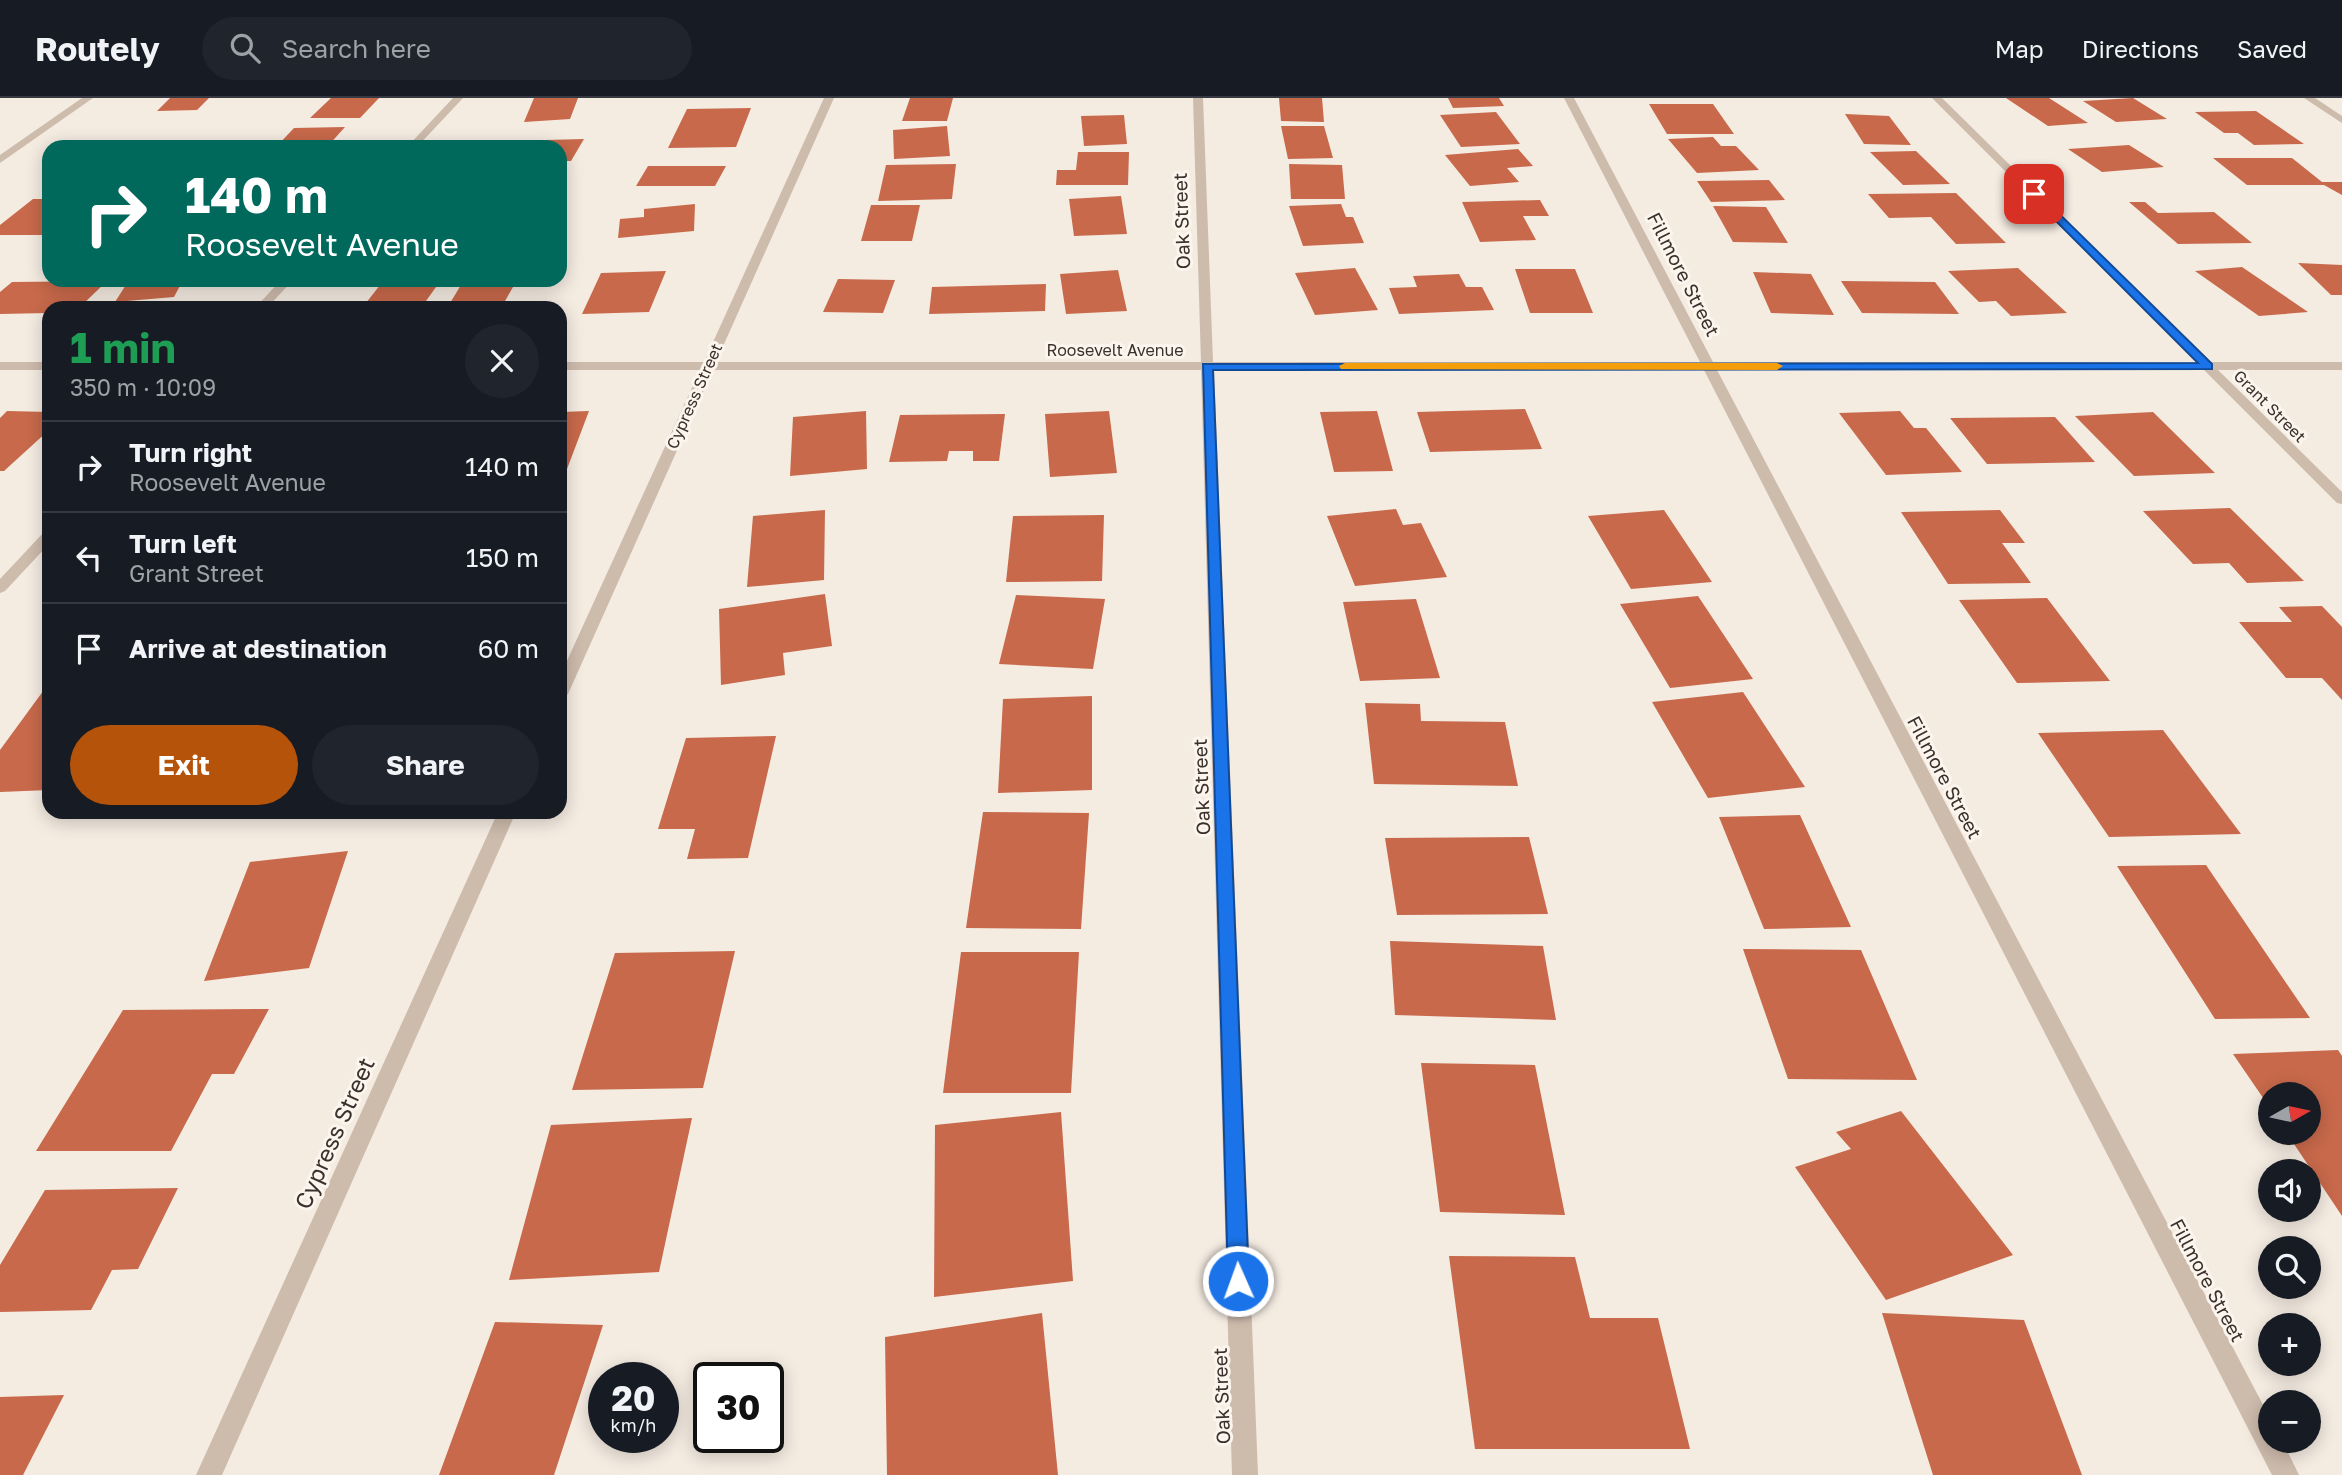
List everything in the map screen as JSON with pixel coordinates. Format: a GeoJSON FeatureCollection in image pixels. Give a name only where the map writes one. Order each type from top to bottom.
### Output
{"type":"FeatureCollection","features":[{"type":"Feature","properties":{"kind":"street"},"geometry":{"type":"LineString","coordinates":[[0,160],[88,98]]}},
{"type":"Feature","properties":{"kind":"street"},"geometry":{"type":"LineString","coordinates":[[419,140],[458,98]]}},
{"type":"Feature","properties":{"kind":"street","name":"Cypress Street"},"geometry":{"type":"LineString","coordinates":[[567,678],[829,98]]}},
{"type":"Feature","properties":{"kind":"street","name":"Oak Street"},"geometry":{"type":"LineString","coordinates":[[1198,98],[1245,1475]]}},
{"type":"Feature","properties":{"kind":"street","name":"Fillmore Street"},"geometry":{"type":"LineString","coordinates":[[1569,98],[2286,1475]]}},
{"type":"Feature","properties":{"kind":"street","name":"Grant Street"},"geometry":{"type":"LineString","coordinates":[[1937,98],[2342,500]]}},
{"type":"Feature","properties":{"kind":"street"},"geometry":{"type":"LineString","coordinates":[[2309,98],[2342,120]]}},
{"type":"Feature","properties":{"kind":"street"},"geometry":{"type":"LineString","coordinates":[[268,301],[281,287]]}},
{"type":"Feature","properties":{"kind":"street"},"geometry":{"type":"LineString","coordinates":[[0,366],[42,366]]}},
{"type":"Feature","properties":{"kind":"street","name":"Roosevelt Avenue"},"geometry":{"type":"LineString","coordinates":[[567,366],[2342,366]]}},
{"type":"Feature","properties":{"kind":"street"},"geometry":{"type":"LineString","coordinates":[[0,588],[42,543]]}},
{"type":"Feature","properties":{"kind":"street","name":"Cypress Street"},"geometry":{"type":"LineString","coordinates":[[209,1475],[504,819]]}},
{"type":"Feature","properties":{"kind":"building"},"geometry":{"type":"Polygon","coordinates":[[[170,98],[209,98],[197,110],[157,111],[170,98]]]}},
{"type":"Feature","properties":{"kind":"building"},"geometry":{"type":"Polygon","coordinates":[[[331,98],[379,98],[360,118],[310,118],[331,98]]]}},
{"type":"Feature","properties":{"kind":"building"},"geometry":{"type":"Polygon","coordinates":[[[534,98],[578,98],[570,119],[524,122],[534,98]]]}},
{"type":"Feature","properties":{"kind":"building"},"geometry":{"type":"Polygon","coordinates":[[[910,98],[953,98],[947,121],[902,121],[910,98]]]}},
{"type":"Feature","properties":{"kind":"building"},"geometry":{"type":"Polygon","coordinates":[[[1279,98],[1322,98],[1324,122],[1281,121],[1279,98]]]}},
{"type":"Feature","properties":{"kind":"building"},"geometry":{"type":"Polygon","coordinates":[[[1448,98],[1499,98],[1504,106],[1453,108],[1448,98]]]}},
{"type":"Feature","properties":{"kind":"building"},"geometry":{"type":"Polygon","coordinates":[[[2006,98],[2049,98],[2088,123],[2048,126],[2006,98]]]}},
{"type":"Feature","properties":{"kind":"building"},"geometry":{"type":"Polygon","coordinates":[[[2133,98],[2167,119],[2116,122],[2083,101],[2133,98]]]}},
{"type":"Feature","properties":{"kind":"building"},"geometry":{"type":"Polygon","coordinates":[[[1649,104],[1713,104],[1734,134],[1667,134],[1649,104]]]}},
{"type":"Feature","properties":{"kind":"building"},"geometry":{"type":"Polygon","coordinates":[[[751,108],[736,147],[668,148],[687,109],[751,108]]]}},
{"type":"Feature","properties":{"kind":"building"},"geometry":{"type":"Polygon","coordinates":[[[2256,111],[2304,144],[2254,145],[2238,133],[2224,133],[2195,112],[2256,111]]]}},
{"type":"Feature","properties":{"kind":"building"},"geometry":{"type":"Polygon","coordinates":[[[1496,112],[1520,144],[1461,147],[1440,115],[1496,112]]]}},
{"type":"Feature","properties":{"kind":"building"},"geometry":{"type":"Polygon","coordinates":[[[1845,114],[1889,116],[1911,145],[1864,144],[1845,114]]]}},
{"type":"Feature","properties":{"kind":"building"},"geometry":{"type":"Polygon","coordinates":[[[1124,115],[1127,144],[1084,146],[1081,116],[1124,115]]]}},
{"type":"Feature","properties":{"kind":"building"},"geometry":{"type":"Polygon","coordinates":[[[947,126],[950,156],[894,159],[893,130],[947,126]]]}},
{"type":"Feature","properties":{"kind":"building"},"geometry":{"type":"Polygon","coordinates":[[[1281,126],[1324,126],[1333,158],[1288,159],[1281,126]]]}},
{"type":"Feature","properties":{"kind":"building"},"geometry":{"type":"Polygon","coordinates":[[[345,127],[333,140],[283,140],[294,128],[345,127]]]}},
{"type":"Feature","properties":{"kind":"building"},"geometry":{"type":"Polygon","coordinates":[[[1713,137],[1721,146],[1736,146],[1759,170],[1697,173],[1668,139],[1713,137]]]}},
{"type":"Feature","properties":{"kind":"building"},"geometry":{"type":"Polygon","coordinates":[[[584,139],[571,161],[567,161],[567,140],[544,140],[584,139]]]}},
{"type":"Feature","properties":{"kind":"building"},"geometry":{"type":"Polygon","coordinates":[[[2129,145],[2164,167],[2102,172],[2068,149],[2129,145]]]}},
{"type":"Feature","properties":{"kind":"building"},"geometry":{"type":"Polygon","coordinates":[[[1518,149],[1533,166],[1507,168],[1519,182],[1470,186],[1445,155],[1518,149]]]}},
{"type":"Feature","properties":{"kind":"building"},"geometry":{"type":"Polygon","coordinates":[[[1916,151],[1950,184],[1903,185],[1870,152],[1916,151]]]}},
{"type":"Feature","properties":{"kind":"building"},"geometry":{"type":"Polygon","coordinates":[[[1078,152],[1129,152],[1128,185],[1056,185],[1057,170],[1076,170],[1078,152]]]}},
{"type":"Feature","properties":{"kind":"building"},"geometry":{"type":"Polygon","coordinates":[[[2213,158],[2292,158],[2322,182],[2342,182],[2342,195],[2324,185],[2247,185],[2213,158]]]}},
{"type":"Feature","properties":{"kind":"building"},"geometry":{"type":"Polygon","coordinates":[[[956,164],[952,199],[878,201],[886,165],[956,164]]]}},
{"type":"Feature","properties":{"kind":"building"},"geometry":{"type":"Polygon","coordinates":[[[1289,164],[1342,165],[1345,199],[1291,199],[1289,164]]]}},
{"type":"Feature","properties":{"kind":"building"},"geometry":{"type":"Polygon","coordinates":[[[648,166],[726,166],[715,186],[636,186],[648,166]]]}},
{"type":"Feature","properties":{"kind":"building"},"geometry":{"type":"Polygon","coordinates":[[[1769,180],[1785,200],[1711,202],[1697,181],[1769,180]]]}},
{"type":"Feature","properties":{"kind":"building"},"geometry":{"type":"Polygon","coordinates":[[[1956,193],[2006,243],[1956,244],[1931,217],[1889,218],[1868,194],[1956,193]]]}},
{"type":"Feature","properties":{"kind":"building"},"geometry":{"type":"Polygon","coordinates":[[[1121,196],[1127,234],[1074,236],[1069,199],[1121,196]]]}},
{"type":"Feature","properties":{"kind":"building"},"geometry":{"type":"Polygon","coordinates":[[[33,199],[42,199],[42,235],[0,235],[0,225],[33,199]]]}},
{"type":"Feature","properties":{"kind":"building"},"geometry":{"type":"Polygon","coordinates":[[[1540,200],[1549,216],[1523,216],[1536,240],[1480,242],[1462,202],[1540,200]]]}},
{"type":"Feature","properties":{"kind":"building"},"geometry":{"type":"Polygon","coordinates":[[[2129,202],[2145,202],[2158,213],[2214,212],[2252,243],[2178,244],[2129,202]]]}},
{"type":"Feature","properties":{"kind":"building"},"geometry":{"type":"Polygon","coordinates":[[[695,204],[694,231],[618,238],[620,219],[644,217],[644,209],[695,204]]]}},
{"type":"Feature","properties":{"kind":"building"},"geometry":{"type":"Polygon","coordinates":[[[1341,204],[1346,217],[1353,217],[1364,243],[1303,246],[1289,206],[1341,204]]]}},
{"type":"Feature","properties":{"kind":"building"},"geometry":{"type":"Polygon","coordinates":[[[871,205],[920,205],[912,241],[861,241],[871,205]]]}},
{"type":"Feature","properties":{"kind":"building"},"geometry":{"type":"Polygon","coordinates":[[[1713,206],[1766,207],[1788,243],[1733,242],[1713,206]]]}},
{"type":"Feature","properties":{"kind":"building"},"geometry":{"type":"Polygon","coordinates":[[[2298,263],[2342,265],[2342,295],[2331,295],[2298,263]]]}},
{"type":"Feature","properties":{"kind":"building"},"geometry":{"type":"Polygon","coordinates":[[[2242,267],[2308,312],[2259,316],[2195,271],[2242,267]]]}},
{"type":"Feature","properties":{"kind":"building"},"geometry":{"type":"Polygon","coordinates":[[[1355,268],[1378,310],[1315,315],[1295,273],[1355,268]]]}},
{"type":"Feature","properties":{"kind":"building"},"geometry":{"type":"Polygon","coordinates":[[[2018,268],[2067,313],[2011,316],[1996,301],[1979,302],[1948,271],[2018,268]]]}},
{"type":"Feature","properties":{"kind":"building"},"geometry":{"type":"Polygon","coordinates":[[[1515,269],[1575,269],[1593,313],[1530,313],[1515,269]]]}},
{"type":"Feature","properties":{"kind":"building"},"geometry":{"type":"Polygon","coordinates":[[[1118,270],[1127,311],[1066,314],[1060,274],[1118,270]]]}},
{"type":"Feature","properties":{"kind":"building"},"geometry":{"type":"Polygon","coordinates":[[[666,271],[649,312],[582,314],[601,273],[666,271]]]}},
{"type":"Feature","properties":{"kind":"building"},"geometry":{"type":"Polygon","coordinates":[[[1753,272],[1811,274],[1834,315],[1771,313],[1753,272]]]}},
{"type":"Feature","properties":{"kind":"building"},"geometry":{"type":"Polygon","coordinates":[[[1459,274],[1466,287],[1482,287],[1494,310],[1399,314],[1389,288],[1417,287],[1413,276],[1459,274]]]}},
{"type":"Feature","properties":{"kind":"building"},"geometry":{"type":"Polygon","coordinates":[[[838,279],[895,280],[883,313],[823,312],[838,279]]]}},
{"type":"Feature","properties":{"kind":"building"},"geometry":{"type":"Polygon","coordinates":[[[1841,281],[1935,282],[1959,314],[1862,313],[1841,281]]]}},
{"type":"Feature","properties":{"kind":"building"},"geometry":{"type":"Polygon","coordinates":[[[12,282],[42,282],[42,287],[101,287],[86,301],[42,301],[42,313],[0,314],[0,292],[12,282]]]}},
{"type":"Feature","properties":{"kind":"building"},"geometry":{"type":"Polygon","coordinates":[[[1046,284],[1045,311],[929,314],[932,287],[1046,284]]]}},
{"type":"Feature","properties":{"kind":"building"},"geometry":{"type":"Polygon","coordinates":[[[125,287],[179,287],[174,297],[116,301],[125,287]]]}},
{"type":"Feature","properties":{"kind":"building"},"geometry":{"type":"Polygon","coordinates":[[[378,287],[436,287],[426,301],[368,301],[378,287]]]}},
{"type":"Feature","properties":{"kind":"building"},"geometry":{"type":"Polygon","coordinates":[[[460,287],[513,287],[505,301],[451,301],[460,287]]]}},
{"type":"Feature","properties":{"kind":"building"},"geometry":{"type":"Polygon","coordinates":[[[1525,409],[1542,449],[1430,452],[1417,412],[1525,409]]]}},
{"type":"Feature","properties":{"kind":"building"},"geometry":{"type":"Polygon","coordinates":[[[7,411],[42,412],[42,436],[4,471],[0,471],[0,418],[7,411]]]}},
{"type":"Feature","properties":{"kind":"building"},"geometry":{"type":"Polygon","coordinates":[[[589,411],[567,469],[567,412],[589,411]]]}},
{"type":"Feature","properties":{"kind":"building"},"geometry":{"type":"Polygon","coordinates":[[[866,411],[867,469],[790,476],[793,417],[866,411]]]}},
{"type":"Feature","properties":{"kind":"building"},"geometry":{"type":"Polygon","coordinates":[[[1109,411],[1117,473],[1050,477],[1045,414],[1109,411]]]}},
{"type":"Feature","properties":{"kind":"building"},"geometry":{"type":"Polygon","coordinates":[[[1377,411],[1393,471],[1334,472],[1320,412],[1377,411]]]}},
{"type":"Feature","properties":{"kind":"building"},"geometry":{"type":"Polygon","coordinates":[[[1900,411],[1914,428],[1926,428],[1962,472],[1886,475],[1839,413],[1900,411]]]}},
{"type":"Feature","properties":{"kind":"building"},"geometry":{"type":"Polygon","coordinates":[[[2153,412],[2215,473],[2134,476],[2075,416],[2153,412]]]}},
{"type":"Feature","properties":{"kind":"building"},"geometry":{"type":"Polygon","coordinates":[[[1005,414],[999,461],[973,461],[973,451],[949,451],[947,461],[889,462],[900,415],[1005,414]]]}},
{"type":"Feature","properties":{"kind":"building"},"geometry":{"type":"Polygon","coordinates":[[[2055,417],[2095,462],[1987,464],[1950,418],[2055,417]]]}},
{"type":"Feature","properties":{"kind":"building"},"geometry":{"type":"Polygon","coordinates":[[[2230,508],[2304,581],[2247,583],[2229,563],[2193,564],[2143,511],[2230,508]]]}},
{"type":"Feature","properties":{"kind":"building"},"geometry":{"type":"Polygon","coordinates":[[[1396,509],[1403,525],[1421,523],[1447,577],[1355,586],[1327,516],[1396,509]]]}},
{"type":"Feature","properties":{"kind":"building"},"geometry":{"type":"Polygon","coordinates":[[[825,510],[824,580],[747,587],[753,516],[825,510]]]}},
{"type":"Feature","properties":{"kind":"building"},"geometry":{"type":"Polygon","coordinates":[[[1664,510],[1712,582],[1631,589],[1588,516],[1664,510]]]}},
{"type":"Feature","properties":{"kind":"building"},"geometry":{"type":"Polygon","coordinates":[[[2000,510],[2025,543],[2002,543],[2031,583],[1948,584],[1901,512],[2000,510]]]}},
{"type":"Feature","properties":{"kind":"building"},"geometry":{"type":"Polygon","coordinates":[[[1104,515],[1102,581],[1006,582],[1013,516],[1104,515]]]}},
{"type":"Feature","properties":{"kind":"building"},"geometry":{"type":"Polygon","coordinates":[[[825,594],[832,646],[783,653],[785,675],[721,685],[719,609],[825,594]]]}},
{"type":"Feature","properties":{"kind":"building"},"geometry":{"type":"Polygon","coordinates":[[[1016,595],[1105,599],[1093,669],[999,664],[1016,595]]]}},
{"type":"Feature","properties":{"kind":"building"},"geometry":{"type":"Polygon","coordinates":[[[1698,596],[1753,679],[1670,688],[1620,604],[1698,596]]]}},
{"type":"Feature","properties":{"kind":"building"},"geometry":{"type":"Polygon","coordinates":[[[2047,598],[2110,681],[2017,683],[1959,600],[2047,598]]]}},
{"type":"Feature","properties":{"kind":"building"},"geometry":{"type":"Polygon","coordinates":[[[1416,599],[1440,678],[1360,681],[1343,602],[1416,599]]]}},
{"type":"Feature","properties":{"kind":"building"},"geometry":{"type":"Polygon","coordinates":[[[2322,606],[2342,627],[2342,700],[2322,678],[2286,678],[2239,622],[2292,622],[2279,607],[2322,606]]]}},
{"type":"Feature","properties":{"kind":"building"},"geometry":{"type":"Polygon","coordinates":[[[1743,692],[1805,787],[1708,798],[1652,702],[1743,692]]]}},
{"type":"Feature","properties":{"kind":"building"},"geometry":{"type":"Polygon","coordinates":[[[42,693],[42,790],[0,792],[0,750],[42,693]]]}},
{"type":"Feature","properties":{"kind":"building"},"geometry":{"type":"Polygon","coordinates":[[[1092,696],[1092,790],[998,793],[1003,699],[1092,696]]]}},
{"type":"Feature","properties":{"kind":"building"},"geometry":{"type":"Polygon","coordinates":[[[1365,703],[1420,704],[1421,721],[1505,722],[1518,786],[1374,784],[1365,703]]]}},
{"type":"Feature","properties":{"kind":"building"},"geometry":{"type":"Polygon","coordinates":[[[2163,730],[2241,834],[2109,837],[2038,733],[2163,730]]]}},
{"type":"Feature","properties":{"kind":"building"},"geometry":{"type":"Polygon","coordinates":[[[776,736],[748,858],[687,859],[695,829],[658,829],[686,738],[776,736]]]}},
{"type":"Feature","properties":{"kind":"building"},"geometry":{"type":"Polygon","coordinates":[[[983,812],[1089,813],[1081,929],[966,928],[983,812]]]}},
{"type":"Feature","properties":{"kind":"building"},"geometry":{"type":"Polygon","coordinates":[[[1800,815],[1851,927],[1764,929],[1719,817],[1800,815]]]}},
{"type":"Feature","properties":{"kind":"building"},"geometry":{"type":"Polygon","coordinates":[[[1529,837],[1548,914],[1397,915],[1385,838],[1529,837]]]}},
{"type":"Feature","properties":{"kind":"building"},"geometry":{"type":"Polygon","coordinates":[[[348,851],[309,968],[204,981],[250,862],[348,851]]]}},
{"type":"Feature","properties":{"kind":"building"},"geometry":{"type":"Polygon","coordinates":[[[2206,865],[2310,1018],[2215,1019],[2117,866],[2206,865]]]}},
{"type":"Feature","properties":{"kind":"building"},"geometry":{"type":"Polygon","coordinates":[[[1390,941],[1543,946],[1556,1020],[1395,1015],[1390,941]]]}},
{"type":"Feature","properties":{"kind":"building"},"geometry":{"type":"Polygon","coordinates":[[[1743,949],[1861,950],[1917,1080],[1788,1079],[1743,949]]]}},
{"type":"Feature","properties":{"kind":"building"},"geometry":{"type":"Polygon","coordinates":[[[735,951],[703,1088],[572,1090],[615,953],[735,951]]]}},
{"type":"Feature","properties":{"kind":"building"},"geometry":{"type":"Polygon","coordinates":[[[961,952],[1079,952],[1071,1093],[943,1093],[961,952]]]}},
{"type":"Feature","properties":{"kind":"building"},"geometry":{"type":"Polygon","coordinates":[[[269,1009],[234,1074],[212,1074],[171,1151],[36,1151],[123,1010],[269,1009]]]}},
{"type":"Feature","properties":{"kind":"building"},"geometry":{"type":"Polygon","coordinates":[[[2338,1050],[2342,1056],[2342,1216],[2321,1184],[2321,1159],[2304,1159],[2295,1145],[2321,1145],[2321,1082],[2258,1082],[2258,1090],[2233,1054],[2338,1050]]]}},
{"type":"Feature","properties":{"kind":"building"},"geometry":{"type":"Polygon","coordinates":[[[1421,1063],[1535,1065],[1565,1215],[1440,1212],[1421,1063]]]}},
{"type":"Feature","properties":{"kind":"building"},"geometry":{"type":"Polygon","coordinates":[[[1901,1111],[2013,1255],[1886,1300],[1795,1167],[1851,1149],[1836,1132],[1901,1111]]]}},
{"type":"Feature","properties":{"kind":"building"},"geometry":{"type":"Polygon","coordinates":[[[1061,1112],[1073,1281],[934,1297],[935,1125],[1061,1112]]]}},
{"type":"Feature","properties":{"kind":"building"},"geometry":{"type":"Polygon","coordinates":[[[692,1118],[659,1272],[509,1280],[551,1125],[692,1118]]]}},
{"type":"Feature","properties":{"kind":"building"},"geometry":{"type":"Polygon","coordinates":[[[178,1188],[138,1269],[112,1270],[91,1310],[0,1312],[0,1265],[45,1190],[178,1188]]]}},
{"type":"Feature","properties":{"kind":"building"},"geometry":{"type":"Polygon","coordinates":[[[1449,1256],[1575,1257],[1590,1318],[1658,1318],[1690,1449],[1475,1449],[1449,1256]]]}},
{"type":"Feature","properties":{"kind":"building"},"geometry":{"type":"Polygon","coordinates":[[[1042,1313],[1058,1475],[887,1475],[885,1337],[1042,1313]]]}},
{"type":"Feature","properties":{"kind":"building"},"geometry":{"type":"Polygon","coordinates":[[[1882,1313],[2024,1320],[2082,1475],[1933,1475],[1882,1313]]]}},
{"type":"Feature","properties":{"kind":"building"},"geometry":{"type":"Polygon","coordinates":[[[495,1322],[603,1325],[591,1362],[588,1362],[588,1371],[554,1475],[439,1475],[495,1322]]]}},
{"type":"Feature","properties":{"kind":"building"},"geometry":{"type":"Polygon","coordinates":[[[64,1395],[23,1475],[0,1475],[0,1397],[64,1395]]]}},
{"type":"Feature","properties":{"kind":"slow traffic"},"geometry":{"type":"LineString","coordinates":[[1345,366],[1777,366]]}},
{"type":"Feature","properties":{"kind":"route"},"geometry":{"type":"LineString","coordinates":[[1238,1281],[1208,366],[2208,366],[2034,194]]}}]}
